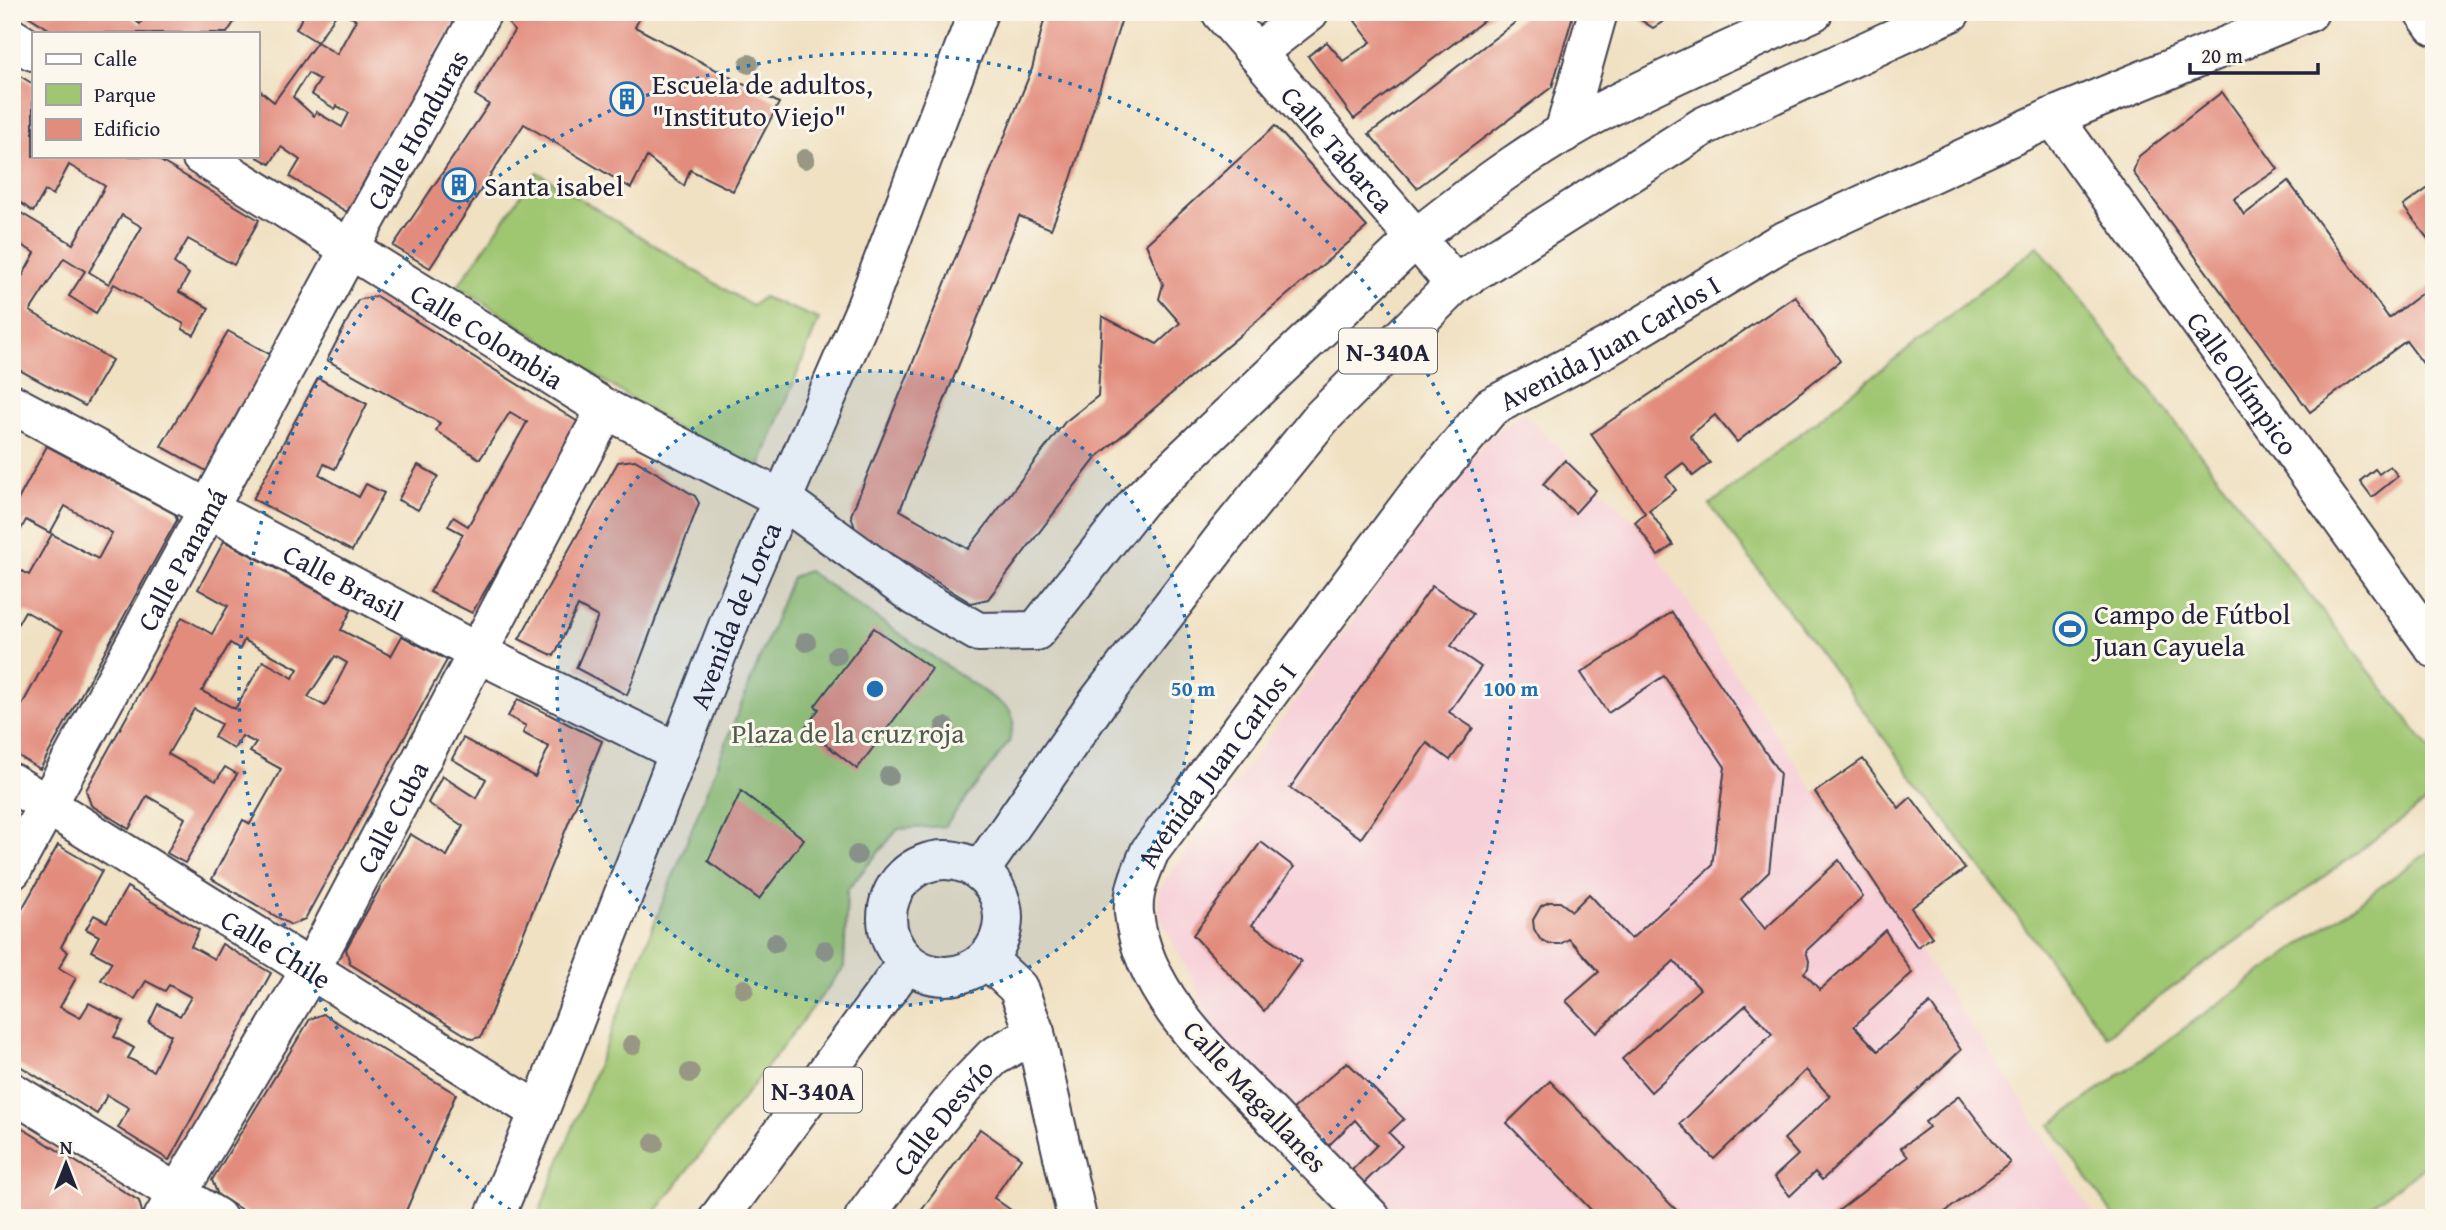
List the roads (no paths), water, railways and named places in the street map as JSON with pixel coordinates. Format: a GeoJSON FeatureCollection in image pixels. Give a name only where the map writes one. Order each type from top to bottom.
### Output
{"type":"FeatureCollection","features":[{"type":"Feature","properties":{"kind":"street","name":"Calle Honduras"},"geometry":{"type":"LineString","coordinates":[[350,248],[482,12]]}},
{"type":"Feature","properties":{"kind":"street","name":"Avenida de Lorca"},"geometry":{"type":"LineString","coordinates":[[494,1218],[539,1112],[735,608],[865,309],[978,12]]}},
{"type":"Feature","properties":{"kind":"street","name":"Calle Tabarca"},"geometry":{"type":"LineString","coordinates":[[1221,12],[1455,284]]}},
{"type":"Feature","properties":{"kind":"street"},"geometry":{"type":"LineString","coordinates":[[1256,53],[1309,12]]}},
{"type":"Feature","properties":{"kind":"street"},"geometry":{"type":"LineString","coordinates":[[1564,133],[1598,12]]}},
{"type":"Feature","properties":{"kind":"street"},"geometry":{"type":"LineString","coordinates":[[783,500],[915,596],[978,632],[1036,631],[1140,500],[1415,239],[1481,188],[1564,133],[1618,102],[1813,12]]}},
{"type":"Feature","properties":{"kind":"street","name":"N-340A"},"geometry":{"type":"LineString","coordinates":[[980,871],[1097,703],[1226,535],[1321,418],[1455,284],[1704,126],[1951,12]]}},
{"type":"Feature","properties":{"kind":"street","name":"Avenida Juan Carlos I"},"geometry":{"type":"LineString","coordinates":[[1171,1004],[1155,979],[1140,941],[1134,911],[1138,880],[1150,851],[1415,498],[1491,407],[1607,346],[1780,243],[2053,117],[2309,12]]}},
{"type":"Feature","properties":{"kind":"street"},"geometry":{"type":"LineString","coordinates":[[2424,12],[2434,26]]}},
{"type":"Feature","properties":{"kind":"street"},"geometry":{"type":"LineString","coordinates":[[12,38],[32,50]]}},
{"type":"Feature","properties":{"kind":"street","name":"Calle Olímpico"},"geometry":{"type":"LineString","coordinates":[[2053,117],[2434,648]]}},
{"type":"Feature","properties":{"kind":"street","name":"Calle Colombia"},"geometry":{"type":"LineString","coordinates":[[204,158],[606,409],[783,500]]}},
{"type":"Feature","properties":{"kind":"street","name":"Calle Panamá"},"geometry":{"type":"LineString","coordinates":[[12,870],[350,248]]}},
{"type":"Feature","properties":{"kind":"street","name":"Calle Brasil"},"geometry":{"type":"LineString","coordinates":[[12,404],[476,652],[678,752]]}},
{"type":"Feature","properties":{"kind":"street","name":"Calle Cuba"},"geometry":{"type":"LineString","coordinates":[[170,1206],[311,969],[606,409]]}},
{"type":"Feature","properties":{"kind":"street","name":"Calle Chile"},"geometry":{"type":"LineString","coordinates":[[12,783],[539,1112]]}},
{"type":"Feature","properties":{"kind":"street"},"geometry":{"type":"LineString","coordinates":[[942,860],[962,863],[980,871],[993,886],[1002,904],[1004,924],[998,943],[987,959],[973,970],[956,976],[939,977],[921,972],[907,963],[894,947],[887,929],[887,909],[893,890],[906,874],[923,864],[942,860]]}},
{"type":"Feature","properties":{"kind":"street"},"geometry":{"type":"LineString","coordinates":[[987,959],[1018,988],[1035,1033],[1077,1218]]}},
{"type":"Feature","properties":{"kind":"street","name":"N-340A"},"geometry":{"type":"LineString","coordinates":[[719,1218],[907,963]]}},
{"type":"Feature","properties":{"kind":"street","name":"Calle Magallanes"},"geometry":{"type":"LineString","coordinates":[[1171,1004],[1208,1050],[1371,1218]]}},
{"type":"Feature","properties":{"kind":"street","name":"Calle Desvío"},"geometry":{"type":"LineString","coordinates":[[864,1218],[920,1141],[964,1087],[993,1057],[1035,1033]]}},
{"type":"Feature","properties":{"kind":"street"},"geometry":{"type":"LineString","coordinates":[[12,1092],[170,1206],[216,1218]]}},
{"type":"Feature","properties":{"kind":"street"},"geometry":{"type":"LineString","coordinates":[[1051,1218],[1061,1146]]}},
{"type":"Feature","properties":{"kind":"place","name":"Escuela de adultos, \"Instituto Viejo\""},"geometry":{"type":"Point","coordinates":[627,99]}},
{"type":"Feature","properties":{"kind":"place","name":"Santa isabel"},"geometry":{"type":"Point","coordinates":[459,185]}},
{"type":"Feature","properties":{"kind":"place","name":"Campo de Fútbol Juan Cayuela"},"geometry":{"type":"Point","coordinates":[2070,629]}},
{"type":"Feature","properties":{"kind":"park label","name":"Plaza de la cruz roja"},"geometry":{"type":"Point","coordinates":[848,732]}}]}
